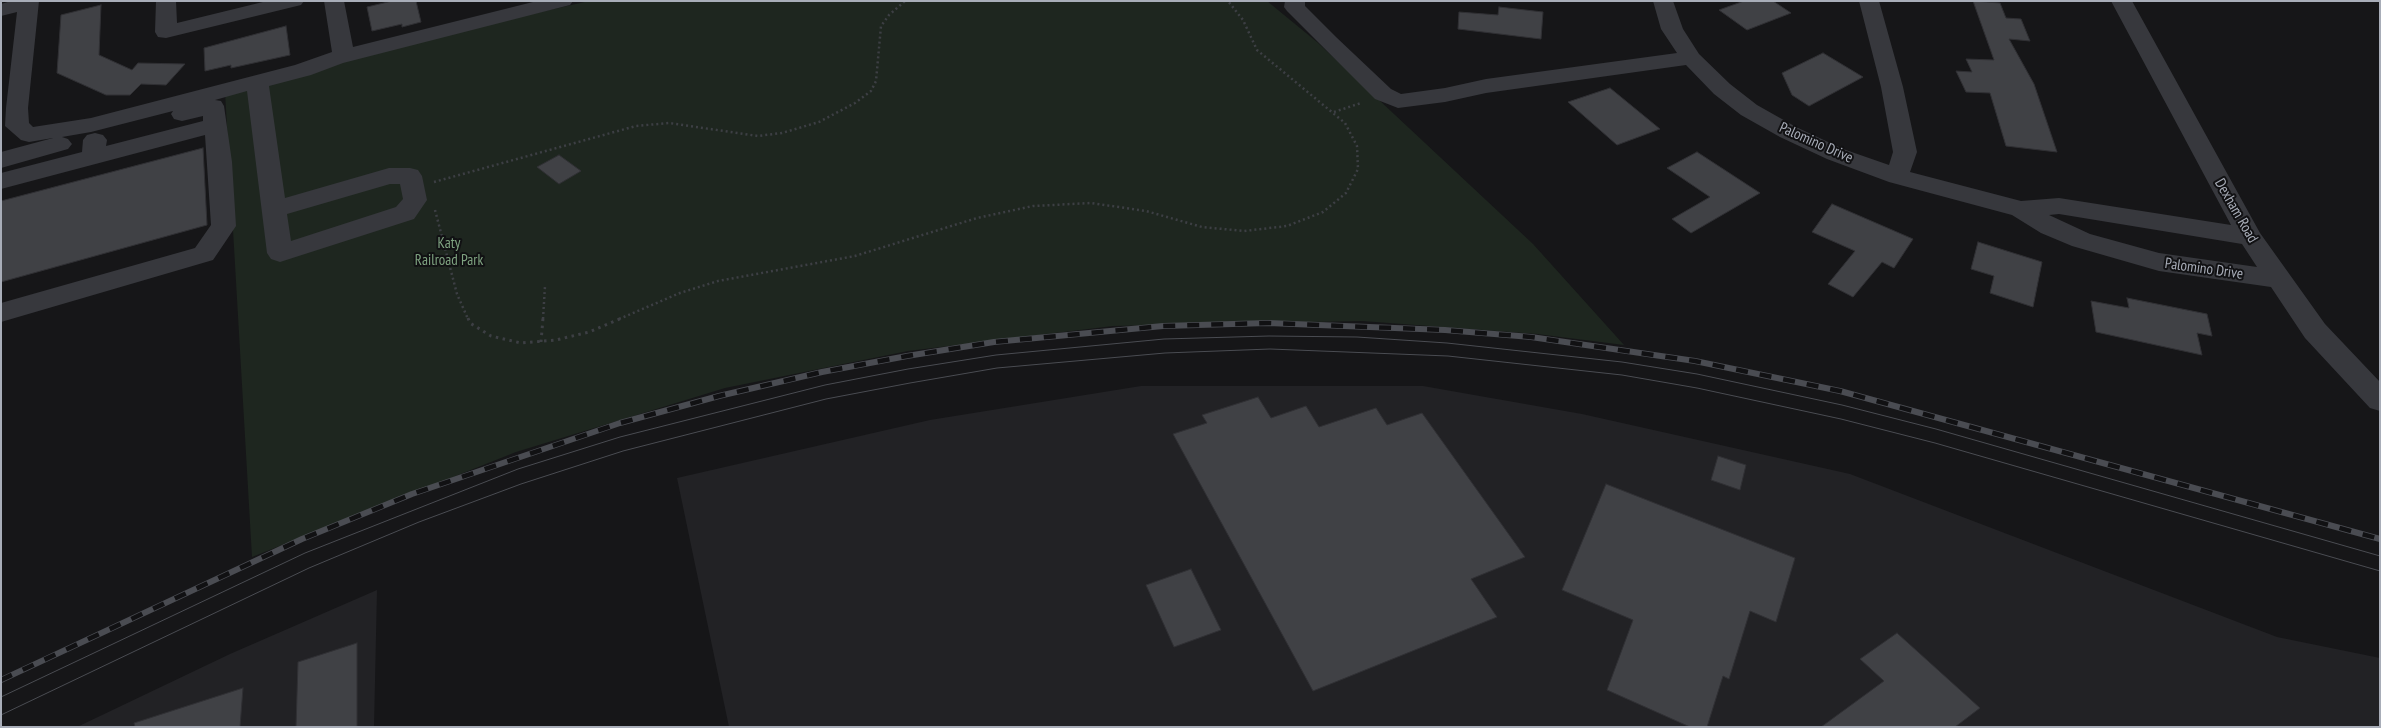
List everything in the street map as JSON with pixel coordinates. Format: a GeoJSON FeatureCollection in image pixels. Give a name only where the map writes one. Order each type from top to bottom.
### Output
{"type":"FeatureCollection","features":[{"type":"Feature","properties":{"kind":"street"},"geometry":{"type":"LineString","coordinates":[[166,1],[166,32],[294,1]]}},
{"type":"Feature","properties":{"kind":"street"},"geometry":{"type":"LineString","coordinates":[[334,1],[344,56]]}},
{"type":"Feature","properties":{"kind":"street"},"geometry":{"type":"LineString","coordinates":[[1,10],[29,2],[17,108],[17,126],[29,134],[92,125],[303,70],[344,56],[564,1]]}},
{"type":"Feature","properties":{"kind":"street"},"geometry":{"type":"LineString","coordinates":[[1296,1],[1294,7],[1328,42],[1383,94],[1398,101],[1445,95],[1486,86],[1691,58]]}},
{"type":"Feature","properties":{"kind":"street","name":"Palomino Drive"},"geometry":{"type":"LineString","coordinates":[[1663,1],[1672,29],[1691,58],[1722,89],[1749,110],[1780,128],[1835,154],[1897,176],[2022,209],[2050,227],[2081,240],[2159,262],[2278,280]]}},
{"type":"Feature","properties":{"kind":"street"},"geometry":{"type":"LineString","coordinates":[[1869,1],[1892,88],[1905,152],[1897,176]]}},
{"type":"Feature","properties":{"kind":"street","name":"Dexham Road"},"geometry":{"type":"LineString","coordinates":[[2122,1],[2250,236],[2278,280],[2316,331],[2380,400]]}},
{"type":"Feature","properties":{"kind":"street"},"geometry":{"type":"LineString","coordinates":[[257,82],[274,210],[280,253],[405,213],[421,190],[410,176],[389,176],[274,210]]}},
{"type":"Feature","properties":{"kind":"street"},"geometry":{"type":"LineString","coordinates":[[1,181],[212,106],[216,125],[224,226],[204,254],[1,313]]}},
{"type":"Feature","properties":{"kind":"street"},"geometry":{"type":"LineString","coordinates":[[1,160],[95,146]]}},
{"type":"Feature","properties":{"kind":"street","name":"Palomino Drive"},"geometry":{"type":"LineString","coordinates":[[2022,209],[2059,206],[2250,236]]}},
{"type":"Feature","properties":{"kind":"path"},"geometry":{"type":"LineString","coordinates":[[905,1],[889,15],[881,26],[876,81],[871,91],[855,103],[819,122],[782,133],[758,136],[720,129],[669,124],[636,126],[428,184],[421,190],[457,294],[470,323],[491,336],[521,343],[541,342],[589,332],[680,293],[718,281],[855,256],[977,218],[1033,206],[1091,203],[1146,211],[1202,227],[1244,231],[1287,226],[1324,212],[1346,193],[1358,169],[1357,146],[1345,123],[1256,50],[1243,20],[1228,1]]}},
{"type":"Feature","properties":{"kind":"path"},"geometry":{"type":"LineString","coordinates":[[541,342],[545,286]]}},
{"type":"Feature","properties":{"kind":"shaded area"},"geometry":{"type":"Polygon","coordinates":[[[1141,386],[1423,386],[1582,414],[1850,474],[2277,637],[2380,658],[2380,727],[729,727],[677,478],[930,420],[1141,386]]]}},
{"type":"Feature","properties":{"kind":"shaded area"},"geometry":{"type":"Polygon","coordinates":[[[377,590],[374,727],[77,727],[230,654],[377,590]]]}},
{"type":"Feature","properties":{"kind":"green space","name":"Katy Railroad Park"},"geometry":{"type":"Polygon","coordinates":[[[589,1],[1267,1],[1317,42],[1533,244],[1624,345],[1537,334],[1362,321],[1113,326],[908,351],[725,388],[516,452],[252,557],[225,92],[506,20],[589,1]]]}},
{"type":"Feature","properties":{"kind":"building"},"geometry":{"type":"Polygon","coordinates":[[[392,1],[416,1],[421,22],[372,31],[367,7],[392,1]]]}},
{"type":"Feature","properties":{"kind":"building"},"geometry":{"type":"Polygon","coordinates":[[[1744,1],[1773,1],[1791,13],[1747,30],[1719,10],[1744,1]]]}},
{"type":"Feature","properties":{"kind":"building"},"geometry":{"type":"Polygon","coordinates":[[[1973,1],[2000,3],[2006,18],[2021,19],[2030,41],[2009,39],[2034,84],[2057,152],[2006,146],[1990,93],[1966,92],[1956,71],[1972,72],[1966,59],[1994,60],[1973,1]]]}},
{"type":"Feature","properties":{"kind":"building"},"geometry":{"type":"Polygon","coordinates":[[[101,5],[99,55],[132,70],[138,63],[185,64],[166,85],[141,84],[130,95],[106,95],[57,73],[61,15],[101,5]]]}},
{"type":"Feature","properties":{"kind":"building"},"geometry":{"type":"Polygon","coordinates":[[[1499,7],[1543,12],[1541,39],[1458,29],[1459,12],[1498,15],[1499,7]]]}},
{"type":"Feature","properties":{"kind":"building"},"geometry":{"type":"Polygon","coordinates":[[[286,26],[290,55],[231,68],[231,65],[205,71],[204,48],[286,26]]]}},
{"type":"Feature","properties":{"kind":"building"},"geometry":{"type":"Polygon","coordinates":[[[1823,53],[1863,77],[1809,106],[1792,95],[1782,73],[1823,53]]]}},
{"type":"Feature","properties":{"kind":"building"},"geometry":{"type":"Polygon","coordinates":[[[1610,88],[1660,129],[1617,145],[1568,102],[1610,88]]]}},
{"type":"Feature","properties":{"kind":"building"},"geometry":{"type":"Polygon","coordinates":[[[203,148],[207,225],[1,282],[1,201],[203,148]]]}},
{"type":"Feature","properties":{"kind":"building"},"geometry":{"type":"Polygon","coordinates":[[[1697,152],[1760,193],[1691,233],[1672,219],[1710,197],[1667,168],[1697,152]]]}},
{"type":"Feature","properties":{"kind":"building"},"geometry":{"type":"Polygon","coordinates":[[[559,155],[581,171],[559,184],[537,167],[559,155]]]}},
{"type":"Feature","properties":{"kind":"building"},"geometry":{"type":"Polygon","coordinates":[[[1832,204],[1913,239],[1894,268],[1882,262],[1853,297],[1828,284],[1855,251],[1812,232],[1832,204]]]}},
{"type":"Feature","properties":{"kind":"building"},"geometry":{"type":"Polygon","coordinates":[[[1978,242],[2042,262],[2033,307],[1990,293],[1994,276],[1971,269],[1978,242]]]}},
{"type":"Feature","properties":{"kind":"building"},"geometry":{"type":"Polygon","coordinates":[[[2127,298],[2207,314],[2212,336],[2197,333],[2202,355],[2096,332],[2091,301],[2129,308],[2127,298]]]}},
{"type":"Feature","properties":{"kind":"building"},"geometry":{"type":"Polygon","coordinates":[[[1258,397],[1271,418],[1306,406],[1319,427],[1376,408],[1387,425],[1422,413],[1525,557],[1471,579],[1497,617],[1313,691],[1173,434],[1207,423],[1202,415],[1258,397]]]}},
{"type":"Feature","properties":{"kind":"building"},"geometry":{"type":"Polygon","coordinates":[[[1718,456],[1746,465],[1740,490],[1711,480],[1718,456]]]}},
{"type":"Feature","properties":{"kind":"building"},"geometry":{"type":"Polygon","coordinates":[[[1606,484],[1795,558],[1776,622],[1750,611],[1729,679],[1723,676],[1707,727],[1690,727],[1607,690],[1633,620],[1562,590],[1606,484]]]}},
{"type":"Feature","properties":{"kind":"building"},"geometry":{"type":"Polygon","coordinates":[[[1191,569],[1221,630],[1174,647],[1146,585],[1191,569]]]}},
{"type":"Feature","properties":{"kind":"building"},"geometry":{"type":"Polygon","coordinates":[[[1897,633],[1980,708],[1955,727],[1821,727],[1884,681],[1860,659],[1897,633]]]}},
{"type":"Feature","properties":{"kind":"building"},"geometry":{"type":"Polygon","coordinates":[[[357,643],[357,727],[296,727],[298,662],[357,643]]]}},
{"type":"Feature","properties":{"kind":"building"},"geometry":{"type":"Polygon","coordinates":[[[243,688],[240,727],[135,727],[134,723],[243,688]]]}},
{"type":"Feature","properties":{"kind":"tram line"},"geometry":{"type":"LineString","coordinates":[[1,697],[305,553],[518,469],[620,437],[825,385],[908,369],[996,355],[1164,339],[1269,336],[1357,337],[1447,343],[1622,362],[1697,374],[1842,405],[1936,429],[2380,556]]}},
{"type":"Feature","properties":{"kind":"tram line"},"geometry":{"type":"LineString","coordinates":[[1,715],[309,568],[419,522],[521,484],[623,451],[826,399],[910,383],[997,368],[1165,353],[1270,349],[1448,356],[1622,375],[1697,388],[1841,419],[1935,443],[2380,571]]}},
{"type":"Feature","properties":{"kind":"railway"},"geometry":{"type":"LineString","coordinates":[[1,680],[302,539],[412,494],[620,423],[719,396],[822,372],[907,356],[994,342],[1163,326],[1268,323],[1445,330],[1531,337],[1695,361],[1840,391],[2380,539]]}}]}
